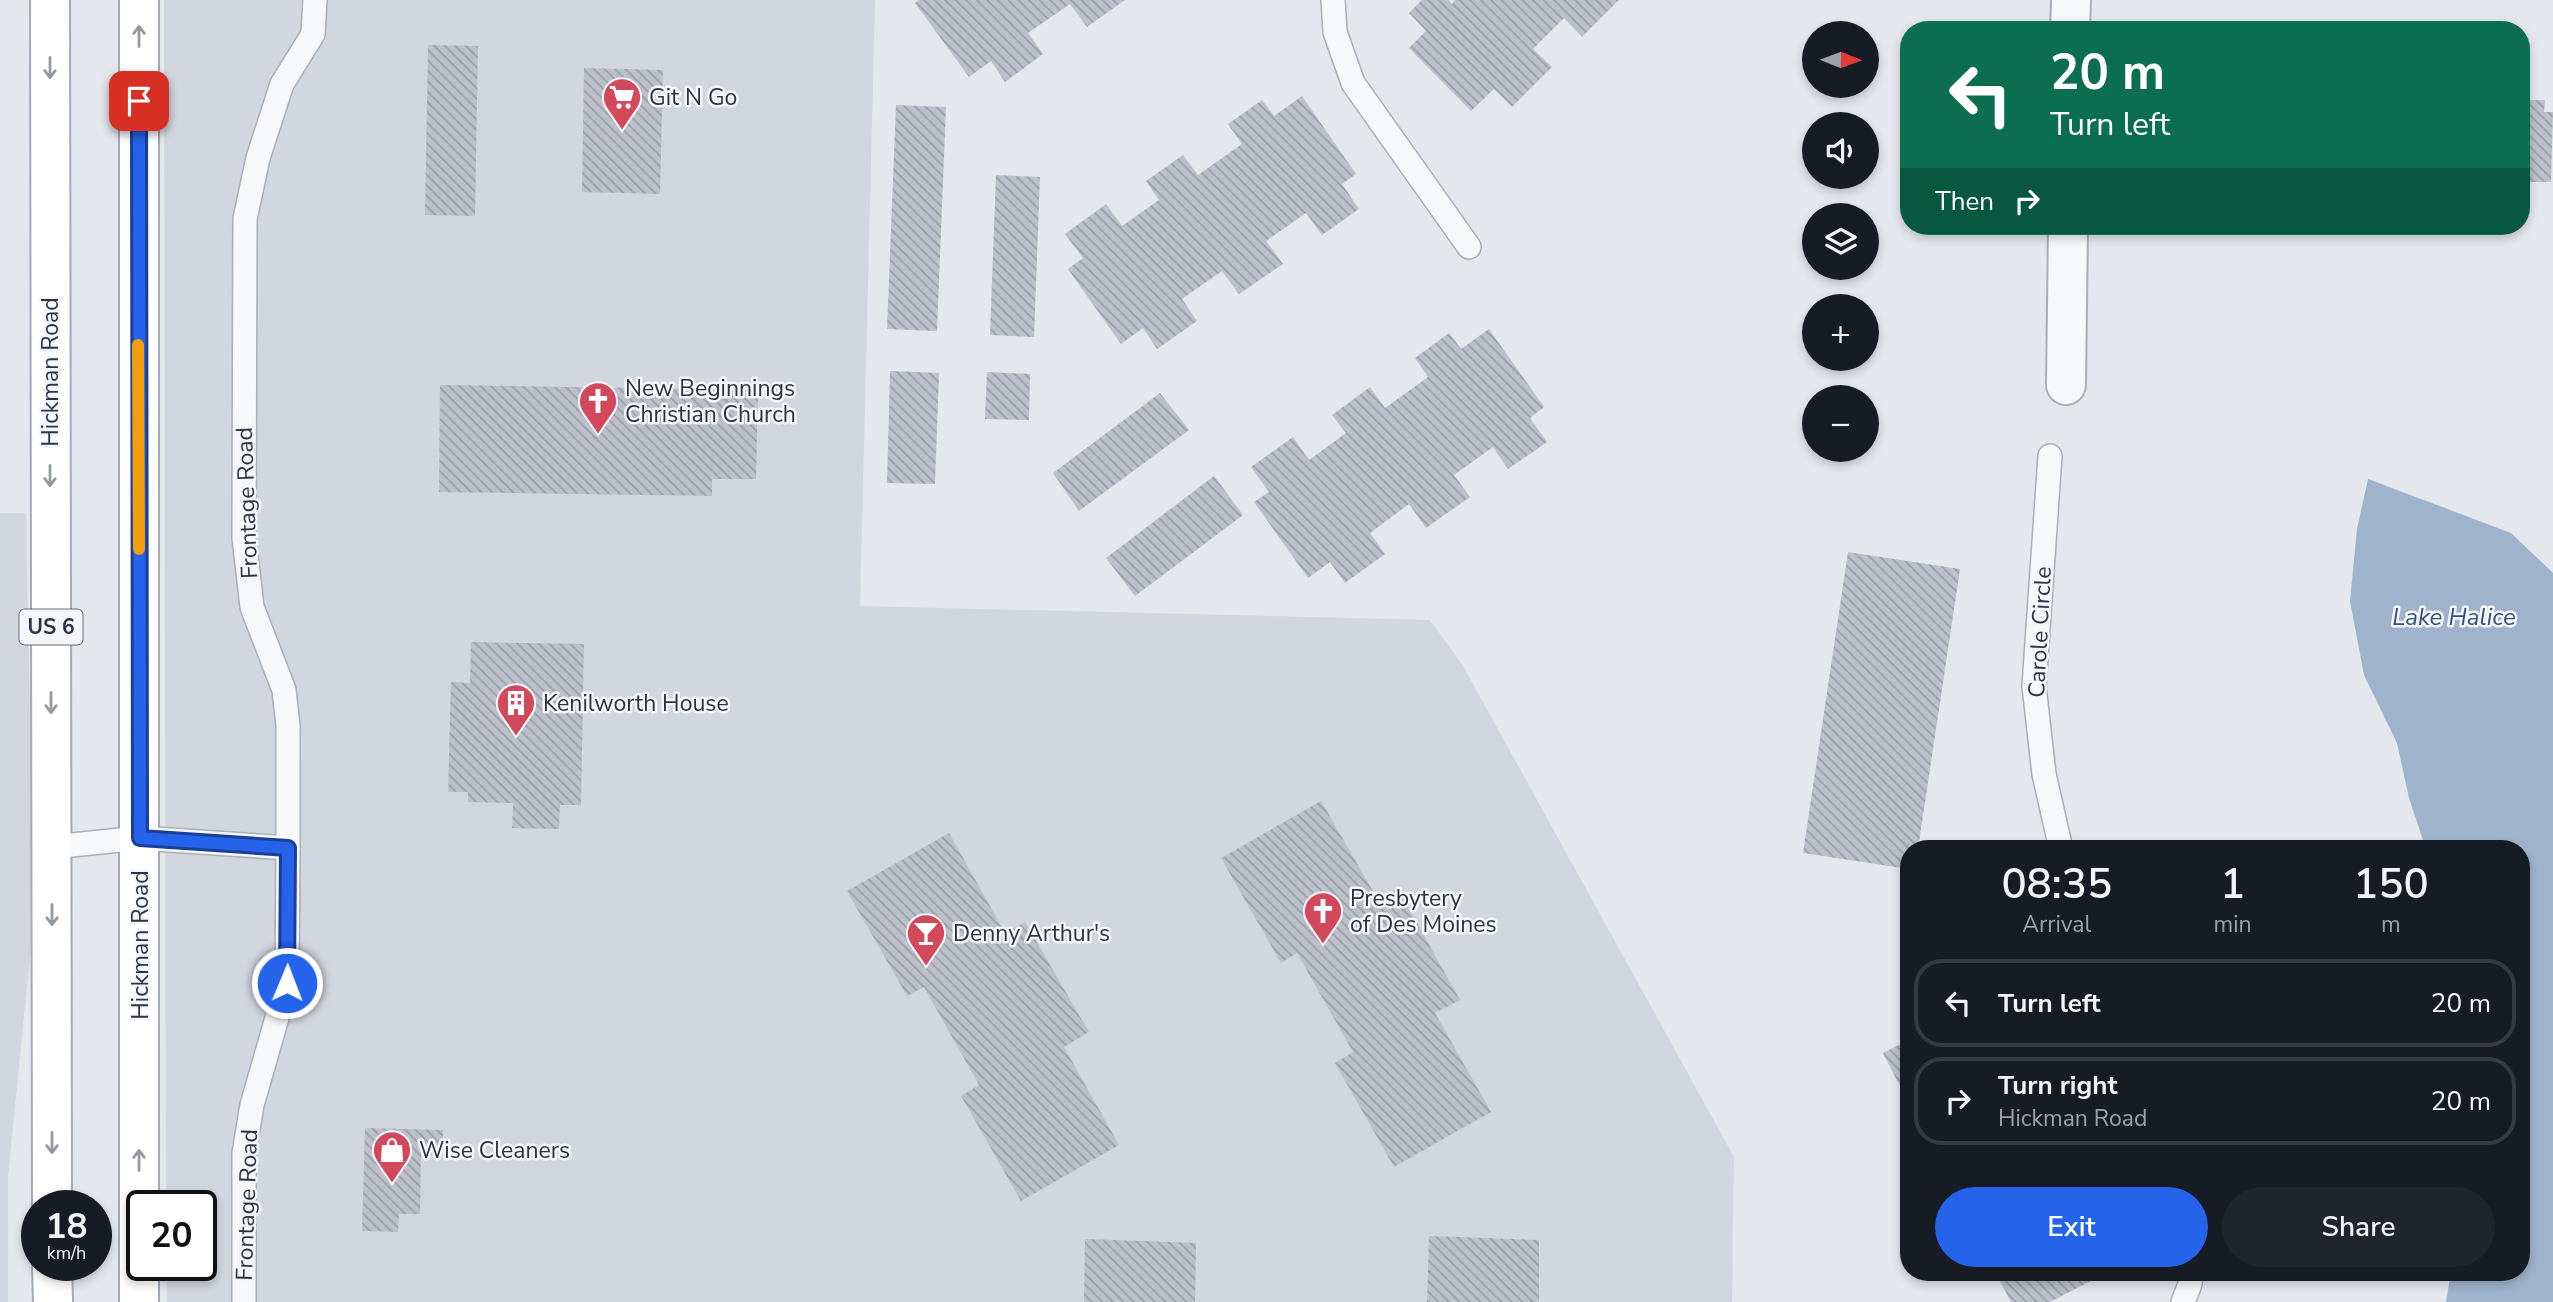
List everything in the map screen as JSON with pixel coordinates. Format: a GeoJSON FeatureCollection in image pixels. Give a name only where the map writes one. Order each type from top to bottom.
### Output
{"type":"FeatureCollection","features":[{"type":"Feature","properties":{"kind":"main road","name":"Hickman Road"},"geometry":{"type":"LineString","coordinates":[[50,0],[52,1190]]}},
{"type":"Feature","properties":{"kind":"main road","name":"Hickman Road"},"geometry":{"type":"LineString","coordinates":[[139,0],[139,1302]]}},
{"type":"Feature","properties":{"kind":"main road"},"geometry":{"type":"LineString","coordinates":[[52,1281],[52,1302]]}},
{"type":"Feature","properties":{"kind":"street"},"geometry":{"type":"LineString","coordinates":[[2070,21],[2071,0]]}},
{"type":"Feature","properties":{"kind":"street"},"geometry":{"type":"LineString","coordinates":[[2066,385],[2068,235]]}},
{"type":"Feature","properties":{"kind":"lane","name":"Frontage Road"},"geometry":{"type":"LineString","coordinates":[[244,1302],[244,1153],[252,1105],[287,983],[288,848],[288,726],[284,690],[252,607],[244,538],[245,219],[257,158],[282,84],[313,34],[315,0]]}},
{"type":"Feature","properties":{"kind":"lane"},"geometry":{"type":"LineString","coordinates":[[1333,0],[1335,32],[1353,83],[1469,247]]}},
{"type":"Feature","properties":{"kind":"lane","name":"Carole Circle"},"geometry":{"type":"LineString","coordinates":[[2050,456],[2034,686],[2044,774],[2059,840]]}},
{"type":"Feature","properties":{"kind":"lane"},"geometry":{"type":"LineString","coordinates":[[52,847],[140,838],[288,848]]}},
{"type":"Feature","properties":{"kind":"lane"},"geometry":{"type":"LineString","coordinates":[[2183,1302],[2190,1281]]}},
{"type":"Feature","properties":{"kind":"shaded area"},"geometry":{"type":"Polygon","coordinates":[[[164,0],[875,0],[860,606],[1430,620],[1463,666],[1734,1157],[1732,1302],[167,1302],[166,1281],[217,1281],[217,1190],[166,1190],[164,0]]]}},
{"type":"Feature","properties":{"kind":"shaded area"},"geometry":{"type":"Polygon","coordinates":[[[0,513],[26,513],[31,764],[31,946],[8,1176],[8,1302],[0,1302],[0,513]]]}},
{"type":"Feature","properties":{"kind":"water","name":"Lake Halice"},"geometry":{"type":"Polygon","coordinates":[[[2368,479],[2511,533],[2553,573],[2553,1302],[2446,1302],[2450,1281],[2530,1281],[2530,840],[2423,840],[2409,798],[2397,743],[2364,675],[2350,601],[2357,529],[2368,479]]]}},
{"type":"Feature","properties":{"kind":"building"},"geometry":{"type":"Polygon","coordinates":[[[919,0],[1125,0],[1087,27],[1070,4],[1028,33],[1043,54],[1005,82],[991,61],[969,77],[915,3],[919,0]]]}},
{"type":"Feature","properties":{"kind":"building"},"geometry":{"type":"Polygon","coordinates":[[[1422,0],[1448,0],[1452,4],[1455,0],[1619,0],[1582,37],[1564,18],[1533,49],[1552,67],[1512,107],[1494,89],[1471,111],[1409,48],[1426,31],[1409,13],[1422,0]]]}},
{"type":"Feature","properties":{"kind":"building"},"geometry":{"type":"Polygon","coordinates":[[[428,45],[478,46],[475,216],[425,215],[428,45]]]}},
{"type":"Feature","properties":{"kind":"building","name":"Git N Go"},"geometry":{"type":"Polygon","coordinates":[[[584,68],[663,70],[660,194],[582,192],[584,68]]]}},
{"type":"Feature","properties":{"kind":"building"},"geometry":{"type":"Polygon","coordinates":[[[1302,96],[1356,174],[1342,184],[1359,209],[1322,235],[1306,213],[1266,241],[1283,264],[1239,294],[1222,271],[1182,299],[1197,321],[1157,349],[1143,328],[1121,344],[1068,269],[1083,258],[1065,234],[1106,204],[1122,226],[1159,200],[1146,181],[1183,155],[1198,175],[1242,144],[1228,124],[1262,100],[1274,116],[1302,96]]]}},
{"type":"Feature","properties":{"kind":"building"},"geometry":{"type":"Polygon","coordinates":[[[2530,100],[2545,100],[2544,112],[2553,112],[2551,182],[2530,182],[2530,100]]]}},
{"type":"Feature","properties":{"kind":"building"},"geometry":{"type":"Polygon","coordinates":[[[896,105],[946,107],[937,331],[887,329],[896,105]]]}},
{"type":"Feature","properties":{"kind":"building"},"geometry":{"type":"Polygon","coordinates":[[[996,175],[1040,177],[1034,337],[990,335],[996,175]]]}},
{"type":"Feature","properties":{"kind":"building"},"geometry":{"type":"Polygon","coordinates":[[[1489,329],[1544,407],[1530,418],[1547,442],[1508,469],[1493,447],[1454,475],[1470,497],[1426,528],[1409,504],[1370,533],[1385,554],[1345,583],[1330,562],[1308,578],[1254,502],[1269,492],[1251,467],[1293,437],[1309,460],[1346,433],[1332,415],[1370,387],[1385,408],[1428,377],[1415,358],[1449,333],[1461,349],[1489,329]]]}},
{"type":"Feature","properties":{"kind":"building"},"geometry":{"type":"Polygon","coordinates":[[[890,371],[939,373],[935,484],[887,483],[890,371]]]}},
{"type":"Feature","properties":{"kind":"building"},"geometry":{"type":"Polygon","coordinates":[[[987,372],[1030,374],[1029,420],[985,419],[987,372]]]}},
{"type":"Feature","properties":{"kind":"building","name":"New Beginnings Christian Church"},"geometry":{"type":"Polygon","coordinates":[[[440,385],[758,390],[756,479],[712,479],[712,496],[439,492],[440,385]]]}},
{"type":"Feature","properties":{"kind":"building"},"geometry":{"type":"Polygon","coordinates":[[[1160,393],[1189,430],[1079,511],[1053,473],[1160,393]]]}},
{"type":"Feature","properties":{"kind":"building"},"geometry":{"type":"Polygon","coordinates":[[[1214,476],[1243,515],[1135,596],[1106,558],[1214,476]]]}},
{"type":"Feature","properties":{"kind":"building"},"geometry":{"type":"Polygon","coordinates":[[[1848,552],[1960,569],[1919,840],[1900,840],[1900,868],[1803,853],[1848,552]]]}},
{"type":"Feature","properties":{"kind":"building","name":"Kenilworth House"},"geometry":{"type":"Polygon","coordinates":[[[471,642],[584,644],[581,805],[560,805],[559,829],[512,828],[513,803],[468,802],[468,792],[448,792],[451,682],[470,683],[471,642]]]}},
{"type":"Feature","properties":{"kind":"building"},"geometry":{"type":"Polygon","coordinates":[[[1321,801],[1378,900],[1398,889],[1460,1000],[1435,1013],[1491,1112],[1394,1167],[1335,1063],[1353,1052],[1297,953],[1281,963],[1221,858],[1321,801]]]}},
{"type":"Feature","properties":{"kind":"building"},"geometry":{"type":"Polygon","coordinates":[[[949,833],[1005,933],[1025,922],[1089,1032],[1064,1047],[1119,1145],[1021,1201],[961,1096],[979,1085],[924,987],[907,996],[847,891],[949,833]]]}},
{"type":"Feature","properties":{"kind":"building"},"geometry":{"type":"Polygon","coordinates":[[[1900,1044],[1900,1086],[1883,1053],[1900,1044]]]}},
{"type":"Feature","properties":{"kind":"building","name":"Wise Cleaners"},"geometry":{"type":"Polygon","coordinates":[[[365,1128],[443,1130],[442,1155],[421,1155],[420,1214],[399,1214],[398,1232],[362,1231],[365,1128]]]}},
{"type":"Feature","properties":{"kind":"building"},"geometry":{"type":"Polygon","coordinates":[[[1429,1236],[1539,1240],[1539,1302],[1427,1302],[1429,1236]]]}},
{"type":"Feature","properties":{"kind":"building"},"geometry":{"type":"Polygon","coordinates":[[[1085,1239],[1196,1243],[1195,1302],[1084,1302],[1085,1239]]]}},
{"type":"Feature","properties":{"kind":"building"},"geometry":{"type":"Polygon","coordinates":[[[2000,1281],[2091,1281],[2050,1302],[2011,1302],[2000,1281]]]}},
{"type":"Feature","properties":{"kind":"slow traffic"},"geometry":{"type":"LineString","coordinates":[[138,345],[139,549]]}},
{"type":"Feature","properties":{"kind":"place","name":"Git N Go"},"geometry":{"type":"Point","coordinates":[622,131]}},
{"type":"Feature","properties":{"kind":"place","name":"New Beginnings Christian Church"},"geometry":{"type":"Point","coordinates":[598,435]}},
{"type":"Feature","properties":{"kind":"place","name":"Kenilworth House"},"geometry":{"type":"Point","coordinates":[516,737]}},
{"type":"Feature","properties":{"kind":"place","name":"Presbytery of Des Moines"},"geometry":{"type":"Point","coordinates":[1323,945]}},
{"type":"Feature","properties":{"kind":"place","name":"Denny Arthur's"},"geometry":{"type":"Point","coordinates":[926,967]}},
{"type":"Feature","properties":{"kind":"place","name":"Wise Cleaners"},"geometry":{"type":"Point","coordinates":[392,1184]}},
{"type":"Feature","properties":{"kind":"route"},"geometry":{"type":"LineString","coordinates":[[139,101],[140,838],[288,848],[287,983]]}}]}
